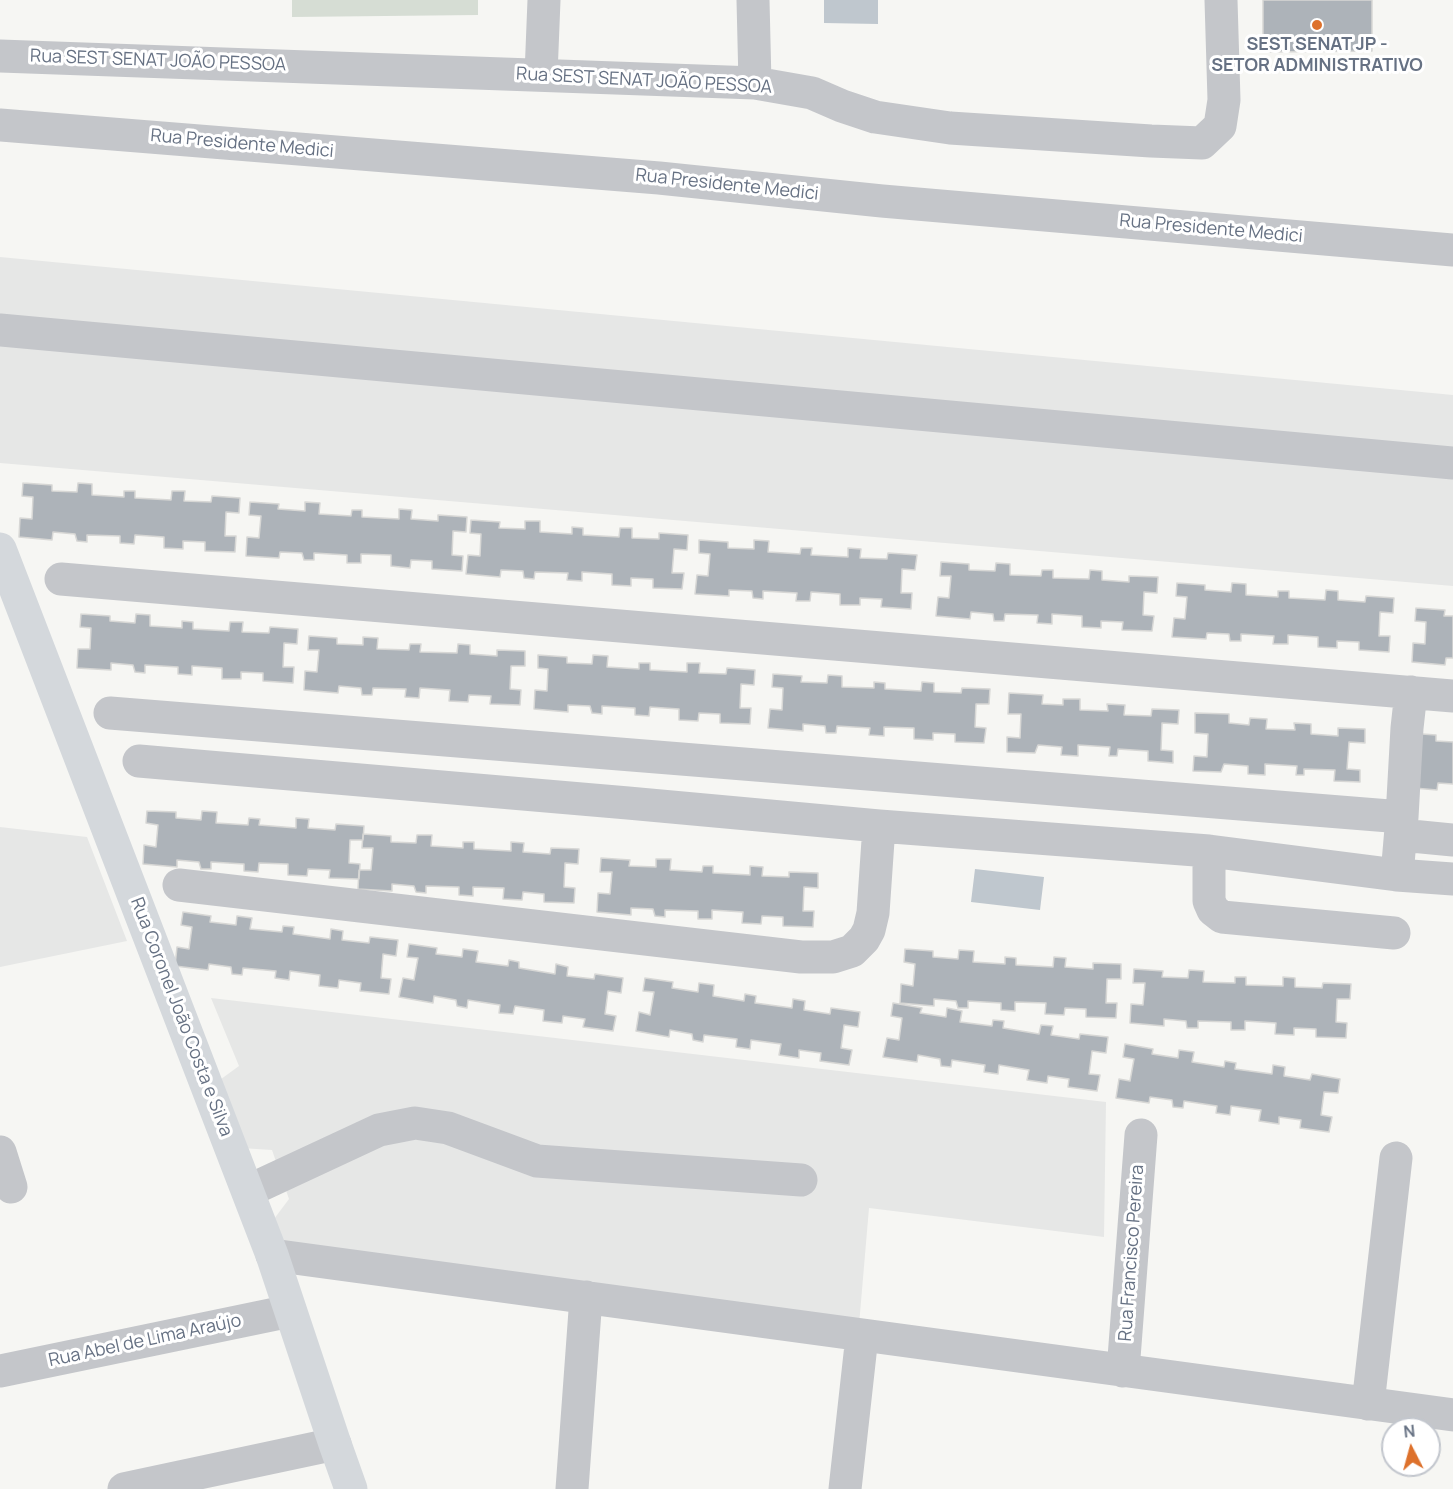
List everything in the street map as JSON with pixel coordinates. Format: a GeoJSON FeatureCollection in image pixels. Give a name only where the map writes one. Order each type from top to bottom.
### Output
{"type":"FeatureCollection","features":[{"type":"Feature","properties":{"kind":"main road","name":"Rua Coronel João Costa e Silva"},"geometry":{"type":"LineString","coordinates":[[0,549],[248,1191],[351,1489]]}},
{"type":"Feature","properties":{"kind":"street"},"geometry":{"type":"LineString","coordinates":[[541,75],[544,0]]}},
{"type":"Feature","properties":{"kind":"street"},"geometry":{"type":"LineString","coordinates":[[753,0],[755,83]]}},
{"type":"Feature","properties":{"kind":"street","name":"Rua SEST SENAT JOÃO PESSOA"},"geometry":{"type":"LineString","coordinates":[[0,56],[755,83],[812,93],[875,117],[950,128],[1202,143],[1220,126],[1224,100],[1221,0]]}},
{"type":"Feature","properties":{"kind":"street","name":"Rua Presidente Medici"},"geometry":{"type":"LineString","coordinates":[[0,125],[647,177],[882,201],[1453,250]]}},
{"type":"Feature","properties":{"kind":"street"},"geometry":{"type":"LineString","coordinates":[[0,330],[1453,463]]}},
{"type":"Feature","properties":{"kind":"street"},"geometry":{"type":"LineString","coordinates":[[61,579],[1453,696]]}},
{"type":"Feature","properties":{"kind":"street"},"geometry":{"type":"LineString","coordinates":[[1397,875],[1411,692]]}},
{"type":"Feature","properties":{"kind":"street"},"geometry":{"type":"LineString","coordinates":[[110,712],[1402,826],[1453,840]]}},
{"type":"Feature","properties":{"kind":"street"},"geometry":{"type":"LineString","coordinates":[[139,761],[879,826],[1209,851],[1397,875],[1453,879]]}},
{"type":"Feature","properties":{"kind":"street"},"geometry":{"type":"LineString","coordinates":[[179,885],[801,957],[833,957],[852,951],[869,930],[873,913],[879,826]]}},
{"type":"Feature","properties":{"kind":"street"},"geometry":{"type":"LineString","coordinates":[[1209,851],[1209,901],[1213,910],[1222,917],[1394,933]]}},
{"type":"Feature","properties":{"kind":"street"},"geometry":{"type":"LineString","coordinates":[[248,1191],[379,1130],[415,1123],[448,1128],[537,1161],[801,1180]]}},
{"type":"Feature","properties":{"kind":"street","name":"Rua Francisco Pereira"},"geometry":{"type":"LineString","coordinates":[[1123,1371],[1141,1135]]}},
{"type":"Feature","properties":{"kind":"street"},"geometry":{"type":"LineString","coordinates":[[0,1152],[11,1187]]}},
{"type":"Feature","properties":{"kind":"street"},"geometry":{"type":"LineString","coordinates":[[1368,1404],[1396,1158]]}},
{"type":"Feature","properties":{"kind":"street"},"geometry":{"type":"LineString","coordinates":[[272,1256],[1453,1415]]}},
{"type":"Feature","properties":{"kind":"street"},"geometry":{"type":"LineString","coordinates":[[572,1489],[586,1297]]}},
{"type":"Feature","properties":{"kind":"street","name":"Rua Abel de Lima Araújo"},"geometry":{"type":"LineString","coordinates":[[0,1371],[290,1311]]}},
{"type":"Feature","properties":{"kind":"street"},"geometry":{"type":"LineString","coordinates":[[845,1489],[862,1336]]}},
{"type":"Feature","properties":{"kind":"street"},"geometry":{"type":"LineString","coordinates":[[129,1489],[335,1444]]}},
{"type":"Feature","properties":{"kind":"shaded area"},"geometry":{"type":"Polygon","coordinates":[[[292,0],[478,0],[478,15],[292,17],[292,0]]]}},
{"type":"Feature","properties":{"kind":"shaded area"},"geometry":{"type":"Polygon","coordinates":[[[824,0],[878,0],[878,24],[824,23],[824,0]]]}},
{"type":"Feature","properties":{"kind":"shaded area"},"geometry":{"type":"Polygon","coordinates":[[[0,257],[1453,395],[1453,586],[0,463],[0,257]]]}},
{"type":"Feature","properties":{"kind":"shaded area"},"geometry":{"type":"Polygon","coordinates":[[[0,827],[87,837],[127,941],[0,967],[0,827]]]}},
{"type":"Feature","properties":{"kind":"shaded area"},"geometry":{"type":"Polygon","coordinates":[[[975,869],[1044,877],[1040,910],[971,902],[975,869]]]}},
{"type":"Feature","properties":{"kind":"shaded area"},"geometry":{"type":"Polygon","coordinates":[[[211,998],[1106,1102],[1104,1237],[869,1208],[859,1325],[281,1252],[271,1223],[289,1199],[272,1150],[241,1148],[217,1082],[239,1066],[211,998]]]}},
{"type":"Feature","properties":{"kind":"building","name":"SEST SENAT JP - SETOR ADMINISTRATIVO"},"geometry":{"type":"Polygon","coordinates":[[[1263,0],[1372,0],[1372,51],[1263,52],[1263,0]]]}},
{"type":"Feature","properties":{"kind":"building"},"geometry":{"type":"Polygon","coordinates":[[[23,483],[52,485],[52,491],[77,492],[78,483],[92,484],[92,495],[124,497],[124,491],[135,491],[135,498],[171,500],[172,491],[185,491],[184,501],[211,502],[212,496],[240,498],[239,513],[226,512],[225,536],[236,536],[235,552],[205,551],[205,542],[183,541],[183,549],[164,548],[164,537],[135,535],[134,544],[120,543],[120,536],[87,535],[87,542],[77,541],[75,534],[53,532],[52,540],[19,537],[20,518],[32,519],[33,497],[22,496],[23,483]]]}},
{"type":"Feature","properties":{"kind":"building"},"geometry":{"type":"Polygon","coordinates":[[[250,502],[279,504],[278,509],[305,511],[305,502],[320,503],[319,514],[351,516],[352,510],[362,510],[362,517],[399,519],[399,509],[412,510],[411,519],[438,521],[438,515],[467,517],[466,532],[453,531],[452,555],[463,556],[462,571],[432,569],[432,561],[411,560],[410,568],[391,566],[391,555],[361,554],[361,563],[347,563],[347,555],[314,553],[314,560],[304,560],[302,553],[280,552],[279,558],[246,556],[247,537],[259,538],[261,516],[249,515],[250,502]]]}},
{"type":"Feature","properties":{"kind":"building"},"geometry":{"type":"Polygon","coordinates":[[[471,520],[500,522],[499,528],[525,529],[525,521],[540,521],[540,532],[572,534],[572,527],[583,528],[583,535],[619,537],[620,528],[632,528],[632,538],[659,539],[659,533],[688,535],[687,550],[674,549],[672,573],[684,573],[682,589],[653,588],[653,579],[631,578],[631,586],[612,585],[612,574],[582,572],[582,581],[567,580],[568,573],[535,572],[534,579],[524,578],[523,571],[501,570],[500,577],[466,574],[468,555],[480,556],[481,534],[470,533],[471,520]]]}},
{"type":"Feature","properties":{"kind":"building"},"geometry":{"type":"Polygon","coordinates":[[[699,540],[728,542],[728,548],[754,549],[754,540],[769,541],[768,552],[800,554],[801,548],[812,548],[811,555],[848,557],[848,548],[861,549],[860,558],[887,559],[888,553],[917,555],[915,570],[902,569],[901,593],[912,593],[911,609],[881,607],[882,599],[860,598],[860,605],[840,605],[840,594],[811,592],[810,601],[796,601],[797,593],[763,591],[763,599],[753,598],[752,591],[729,590],[729,596],[695,594],[697,575],[708,576],[710,554],[699,553],[699,540]]]}},
{"type":"Feature","properties":{"kind":"building"},"geometry":{"type":"Polygon","coordinates":[[[941,562],[969,564],[969,570],[995,571],[996,563],[1010,564],[1010,575],[1041,576],[1042,570],[1053,570],[1053,578],[1089,579],[1090,570],[1102,571],[1102,580],[1129,582],[1129,576],[1158,577],[1157,593],[1144,592],[1143,615],[1154,616],[1152,631],[1122,630],[1123,622],[1101,621],[1101,628],[1082,627],[1082,616],[1052,614],[1052,624],[1037,623],[1038,615],[1005,614],[1004,621],[994,621],[993,614],[971,612],[970,619],[936,616],[938,597],[949,598],[951,576],[940,576],[941,562]]]}},
{"type":"Feature","properties":{"kind":"building"},"geometry":{"type":"Polygon","coordinates":[[[1177,583],[1205,585],[1205,590],[1231,592],[1232,583],[1246,584],[1246,595],[1278,597],[1278,591],[1289,591],[1289,598],[1325,600],[1326,590],[1338,591],[1338,600],[1365,602],[1366,596],[1394,598],[1393,613],[1380,612],[1379,636],[1390,636],[1389,652],[1359,650],[1359,642],[1337,641],[1337,648],[1318,647],[1318,637],[1288,635],[1288,644],[1273,644],[1274,636],[1241,634],[1241,641],[1230,641],[1229,634],[1207,633],[1206,639],[1172,637],[1174,618],[1185,619],[1187,597],[1176,596],[1177,583]]]}},
{"type":"Feature","properties":{"kind":"building"},"geometry":{"type":"Polygon","coordinates":[[[1416,608],[1445,610],[1444,616],[1453,616],[1453,658],[1446,658],[1445,665],[1412,662],[1413,643],[1425,644],[1426,622],[1415,621],[1416,608]]]}},
{"type":"Feature","properties":{"kind":"building"},"geometry":{"type":"Polygon","coordinates":[[[81,614],[110,616],[110,621],[135,623],[136,614],[150,615],[150,626],[182,628],[182,621],[193,622],[193,629],[229,631],[230,622],[243,622],[242,632],[269,633],[270,627],[298,629],[297,644],[284,643],[283,667],[294,667],[293,683],[263,681],[263,673],[241,672],[241,679],[222,679],[222,668],[192,666],[192,675],[178,674],[178,667],[145,665],[145,673],[135,672],[133,665],[111,663],[111,670],[77,668],[78,649],[90,649],[91,628],[80,627],[81,614]]]}},
{"type":"Feature","properties":{"kind":"building"},"geometry":{"type":"Polygon","coordinates":[[[309,636],[337,638],[337,644],[363,645],[363,637],[378,638],[377,649],[409,650],[410,644],[421,644],[420,652],[457,653],[458,644],[470,645],[470,654],[497,656],[497,650],[525,651],[525,666],[511,666],[510,689],[521,690],[520,705],[490,704],[491,696],[469,695],[468,702],[449,701],[450,690],[420,688],[419,698],[405,697],[406,689],[373,688],[372,695],[362,695],[361,688],[339,686],[338,693],[304,690],[305,671],[317,672],[319,650],[308,650],[309,636]]]}},
{"type":"Feature","properties":{"kind":"building"},"geometry":{"type":"Polygon","coordinates":[[[538,655],[567,657],[567,663],[592,664],[593,655],[608,656],[607,667],[639,669],[639,663],[650,663],[650,670],[687,672],[687,663],[700,663],[699,673],[726,674],[727,668],[755,670],[754,685],[741,684],[740,708],[751,708],[750,724],[720,723],[720,714],[699,713],[698,721],[679,720],[679,709],[650,707],[649,716],[635,715],[635,708],[602,706],[602,714],[592,713],[590,706],[568,705],[568,712],[534,709],[535,690],[547,691],[548,669],[538,668],[538,655]]]}},
{"type":"Feature","properties":{"kind":"building"},"geometry":{"type":"Polygon","coordinates":[[[773,674],[802,676],[801,682],[827,683],[828,675],[842,676],[842,687],[874,688],[874,682],[885,683],[885,689],[921,691],[922,682],[934,683],[934,692],[961,693],[962,688],[990,689],[989,704],[976,704],[975,727],[986,728],[984,743],[955,742],[955,734],[933,733],[933,740],[914,739],[914,728],[884,727],[884,736],[869,735],[870,728],[837,726],[836,733],[826,733],[825,726],[803,724],[803,731],[768,728],[770,709],[782,710],[783,688],[772,687],[773,674]]]}},
{"type":"Feature","properties":{"kind":"building"},"geometry":{"type":"Polygon","coordinates":[[[1009,693],[1043,695],[1042,704],[1063,705],[1063,699],[1080,699],[1080,710],[1108,711],[1107,704],[1125,705],[1124,715],[1151,716],[1152,709],[1179,710],[1178,724],[1162,723],[1161,750],[1173,751],[1173,763],[1148,761],[1148,751],[1118,749],[1117,756],[1109,756],[1110,747],[1078,745],[1078,756],[1061,755],[1062,747],[1038,745],[1035,753],[1007,752],[1007,737],[1020,738],[1021,714],[1008,714],[1009,693]]]}},
{"type":"Feature","properties":{"kind":"building"},"geometry":{"type":"Polygon","coordinates":[[[1195,713],[1229,714],[1229,723],[1249,725],[1250,718],[1267,719],[1266,729],[1295,730],[1294,723],[1311,724],[1311,734],[1338,736],[1338,728],[1365,729],[1365,743],[1349,742],[1347,769],[1360,770],[1360,782],[1334,781],[1335,770],[1304,769],[1304,775],[1296,775],[1297,766],[1265,764],[1265,775],[1248,774],[1248,766],[1224,764],[1221,772],[1193,771],[1194,756],[1207,757],[1208,734],[1195,733],[1195,713]]]}},
{"type":"Feature","properties":{"kind":"building"},"geometry":{"type":"Polygon","coordinates":[[[1408,733],[1436,735],[1436,741],[1453,742],[1453,784],[1438,783],[1437,790],[1403,787],[1408,733]]]}},
{"type":"Feature","properties":{"kind":"building"},"geometry":{"type":"Polygon","coordinates":[[[147,811],[176,812],[176,818],[201,820],[202,811],[217,812],[216,823],[248,825],[249,818],[260,819],[259,825],[296,828],[296,818],[309,819],[308,828],[335,830],[336,824],[364,826],[363,840],[350,840],[349,863],[360,864],[359,879],[329,878],[330,870],[308,869],[307,876],[288,875],[288,864],[259,863],[258,872],[244,871],[244,864],[211,862],[211,869],[201,869],[199,862],[177,860],[177,867],[143,864],[144,845],[156,847],[158,825],[146,823],[147,811]]]}},
{"type":"Feature","properties":{"kind":"building"},"geometry":{"type":"Polygon","coordinates":[[[363,834],[391,836],[391,842],[416,843],[417,835],[432,835],[431,846],[463,848],[463,842],[474,842],[474,849],[511,851],[511,842],[524,843],[523,852],[550,854],[551,848],[579,849],[578,864],[565,863],[564,887],[575,888],[574,903],[544,902],[544,894],[523,892],[522,900],[503,899],[504,888],[473,887],[473,896],[459,895],[459,887],[426,886],[426,893],[416,892],[414,886],[392,884],[392,891],[358,889],[359,870],[371,870],[373,848],[362,848],[363,834]]]}},
{"type":"Feature","properties":{"kind":"building"},"geometry":{"type":"Polygon","coordinates":[[[601,858],[630,860],[629,866],[656,867],[656,859],[671,859],[670,870],[702,872],[703,866],[713,866],[713,873],[750,875],[750,866],[763,867],[762,876],[789,877],[789,872],[818,873],[818,888],[804,887],[803,911],[814,911],[813,927],[783,926],[783,917],[762,916],[761,924],[742,923],[743,912],[712,910],[712,919],[698,919],[698,911],[665,910],[665,917],[655,916],[653,909],[631,908],[631,915],[597,912],[598,893],[610,894],[612,872],[600,872],[601,858]]]}},
{"type":"Feature","properties":{"kind":"building"},"geometry":{"type":"Polygon","coordinates":[[[183,912],[211,916],[210,922],[236,925],[237,916],[252,918],[250,929],[282,932],[283,926],[294,927],[293,934],[330,939],[331,929],[343,931],[342,940],[369,943],[370,937],[398,940],[396,956],[383,954],[381,978],[391,979],[389,994],[360,991],[361,983],[339,980],[338,988],[319,986],[320,975],[290,971],[289,980],[275,978],[276,971],[243,968],[242,975],[232,974],[231,967],[209,964],[208,970],[175,966],[177,947],[189,949],[192,927],[181,925],[183,912]]]}},
{"type":"Feature","properties":{"kind":"building"},"geometry":{"type":"Polygon","coordinates":[[[409,944],[437,948],[436,954],[462,957],[463,949],[478,951],[476,962],[508,966],[509,960],[519,962],[519,968],[555,974],[556,964],[568,967],[567,976],[594,979],[595,974],[623,978],[621,993],[608,991],[605,1014],[616,1016],[613,1031],[583,1027],[585,1019],[563,1016],[562,1023],[543,1021],[544,1010],[515,1006],[513,1014],[499,1013],[500,1005],[468,1000],[467,1008],[457,1006],[456,1000],[434,996],[433,1003],[399,997],[403,978],[414,980],[418,958],[407,957],[409,944]]]}},
{"type":"Feature","properties":{"kind":"building"},"geometry":{"type":"Polygon","coordinates":[[[905,949],[933,951],[933,957],[958,959],[959,950],[974,951],[973,962],[1005,964],[1005,957],[1016,958],[1016,965],[1053,967],[1054,957],[1066,958],[1065,967],[1093,969],[1093,963],[1121,964],[1121,979],[1107,979],[1106,1003],[1117,1003],[1116,1018],[1086,1017],[1086,1009],[1065,1008],[1064,1015],[1045,1014],[1046,1003],[1015,1002],[1015,1011],[1001,1010],[1001,1003],[968,1001],[968,1008],[958,1008],[956,1001],[934,999],[934,1006],[900,1003],[901,984],[913,986],[915,964],[904,962],[905,949]]]}},
{"type":"Feature","properties":{"kind":"building"},"geometry":{"type":"Polygon","coordinates":[[[1134,969],[1163,971],[1162,977],[1188,978],[1189,970],[1204,971],[1203,982],[1235,983],[1235,977],[1246,977],[1246,985],[1283,986],[1283,977],[1295,978],[1295,987],[1322,988],[1323,983],[1351,984],[1350,999],[1337,999],[1336,1022],[1347,1023],[1346,1038],[1316,1037],[1316,1029],[1294,1028],[1294,1035],[1275,1034],[1276,1023],[1245,1021],[1245,1030],[1231,1030],[1231,1022],[1198,1021],[1198,1028],[1187,1028],[1186,1021],[1164,1019],[1164,1026],[1130,1023],[1131,1004],[1143,1005],[1145,983],[1133,983],[1134,969]]]}},
{"type":"Feature","properties":{"kind":"building"},"geometry":{"type":"Polygon","coordinates":[[[645,978],[673,982],[672,988],[698,992],[699,983],[714,985],[713,996],[744,1001],[745,994],[756,996],[755,1003],[792,1008],[793,999],[805,1001],[804,1010],[830,1014],[831,1008],[860,1012],[858,1027],[844,1025],[841,1048],[852,1050],[849,1065],[820,1061],[821,1053],[799,1050],[799,1058],[779,1055],[781,1044],[751,1040],[750,1049],[736,1047],[737,1039],[704,1035],[703,1042],[693,1040],[692,1034],[670,1030],[669,1037],[636,1031],[639,1012],[650,1015],[654,992],[643,991],[645,978]]]}},
{"type":"Feature","properties":{"kind":"building"},"geometry":{"type":"Polygon","coordinates":[[[893,1003],[922,1008],[920,1013],[946,1017],[947,1008],[962,1011],[960,1022],[992,1026],[993,1020],[1004,1021],[1003,1028],[1039,1034],[1041,1025],[1053,1026],[1051,1035],[1079,1039],[1080,1034],[1108,1037],[1106,1053],[1092,1051],[1089,1074],[1100,1075],[1097,1091],[1068,1087],[1069,1079],[1048,1076],[1047,1083],[1027,1080],[1029,1070],[999,1065],[998,1074],[984,1072],[985,1065],[952,1060],[951,1067],[941,1066],[940,1059],[918,1055],[917,1062],[883,1057],[887,1038],[899,1040],[902,1018],[891,1016],[893,1003]]]}},
{"type":"Feature","properties":{"kind":"building"},"geometry":{"type":"Polygon","coordinates":[[[1125,1044],[1153,1049],[1152,1054],[1178,1058],[1179,1050],[1194,1052],[1192,1062],[1224,1067],[1225,1061],[1236,1063],[1235,1069],[1272,1074],[1273,1065],[1285,1067],[1284,1076],[1310,1080],[1312,1074],[1340,1079],[1338,1093],[1324,1092],[1321,1115],[1332,1117],[1329,1132],[1300,1128],[1301,1120],[1279,1117],[1279,1124],[1259,1121],[1261,1110],[1231,1106],[1230,1115],[1216,1113],[1217,1106],[1184,1101],[1183,1108],[1173,1107],[1172,1100],[1150,1097],[1149,1103],[1116,1098],[1119,1079],[1130,1081],[1134,1059],[1123,1057],[1125,1044]]]}},
{"type":"Feature","properties":{"kind":"place","name":"SEST SENAT JP - SETOR ADMINISTRATIVO"},"geometry":{"type":"Point","coordinates":[1317,25]}}]}
